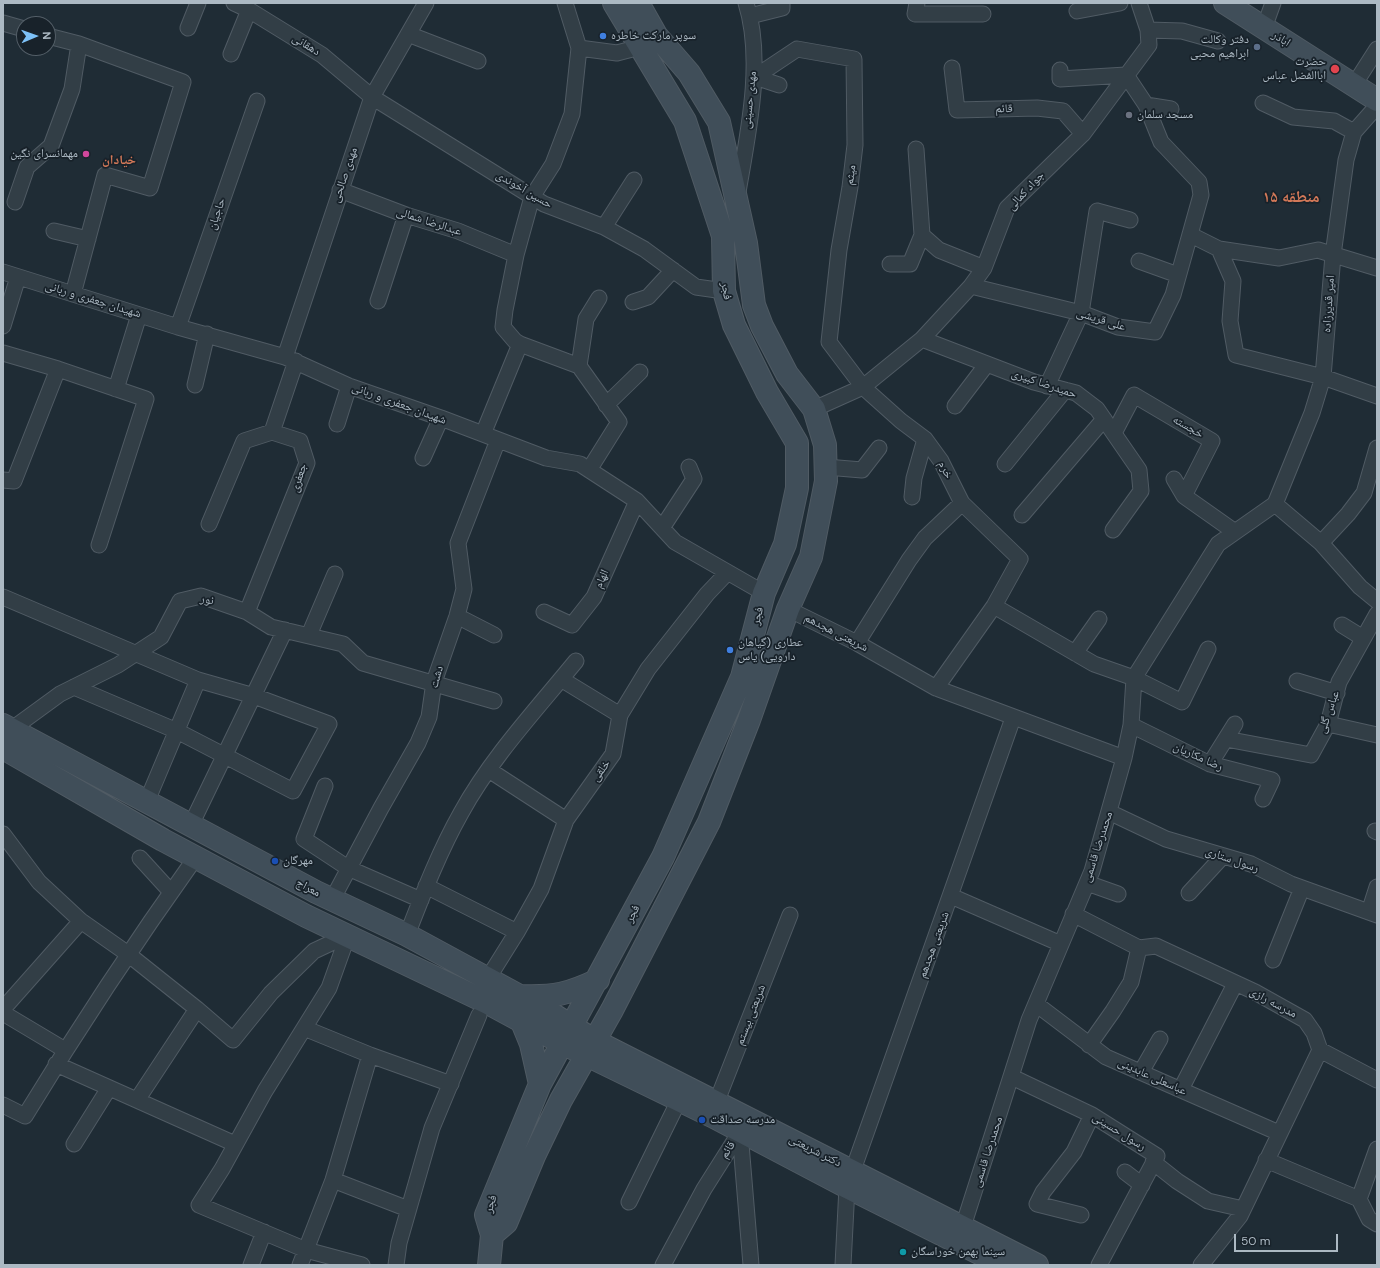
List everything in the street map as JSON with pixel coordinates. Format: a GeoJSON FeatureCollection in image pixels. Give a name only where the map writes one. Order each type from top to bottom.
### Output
{"type":"FeatureCollection","features":[{"type":"Feature","properties":{"kind":"main road","name":"فجر"},"geometry":{"type":"LineString","coordinates":[[489,1265],[492,1235],[486,1215],[540,1084],[598,980],[663,857],[742,677],[764,593],[785,544],[797,488],[797,444],[767,392],[734,325],[724,291],[723,236],[685,121],[614,3]]}},
{"type":"Feature","properties":{"kind":"main road"},"geometry":{"type":"LineString","coordinates":[[492,1235],[506,1222],[561,1100],[595,1040],[709,822],[749,720],[788,608],[811,557],[826,481],[826,445],[814,410],[787,374],[762,326],[754,305],[746,243],[737,196],[719,122],[689,73],[656,35],[638,3]]}},
{"type":"Feature","properties":{"kind":"main road","name":"اباذر"},"geometry":{"type":"LineString","coordinates":[[1225,3],[1246,9],[1264,28],[1377,100]]}},
{"type":"Feature","properties":{"kind":"main road"},"geometry":{"type":"LineString","coordinates":[[764,593],[788,608]]}},
{"type":"Feature","properties":{"kind":"main road"},"geometry":{"type":"LineString","coordinates":[[6,741],[163,840],[306,916],[488,1003],[522,1022],[566,1035]]}},
{"type":"Feature","properties":{"kind":"main road","name":"معراج"},"geometry":{"type":"LineString","coordinates":[[6,741],[147,801],[332,900],[407,935],[548,1012],[566,1035]]}},
{"type":"Feature","properties":{"kind":"main road"},"geometry":{"type":"LineString","coordinates":[[520,996],[558,996],[575,991],[598,980]]}},
{"type":"Feature","properties":{"kind":"main road"},"geometry":{"type":"LineString","coordinates":[[522,1022],[531,1044],[540,1084]]}},
{"type":"Feature","properties":{"kind":"main road","name":"دکتر شریعتی"},"geometry":{"type":"LineString","coordinates":[[566,1035],[595,1040],[614,1050],[682,1094]]}},
{"type":"Feature","properties":{"kind":"main road","name":"دکتر شریعتی"},"geometry":{"type":"LineString","coordinates":[[595,1040],[682,1094],[961,1234],[1037,1265]]}},
{"type":"Feature","properties":{"kind":"main road","name":"دکتر شریعتی"},"geometry":{"type":"LineString","coordinates":[[961,1234],[1003,1265]]}},
{"type":"Feature","properties":{"kind":"street"},"geometry":{"type":"LineString","coordinates":[[188,28],[198,3]]}},
{"type":"Feature","properties":{"kind":"street","name":"دهقانی"},"geometry":{"type":"LineString","coordinates":[[234,3],[249,10],[322,55],[372,97]]}},
{"type":"Feature","properties":{"kind":"street","name":"مهدی صالحی"},"geometry":{"type":"LineString","coordinates":[[290,359],[340,190],[372,97],[426,3]]}},
{"type":"Feature","properties":{"kind":"street"},"geometry":{"type":"LineString","coordinates":[[565,3],[578,48],[572,114],[553,164],[532,197],[516,255],[504,310],[503,327],[515,341],[520,344],[579,366],[618,422],[589,470]]}},
{"type":"Feature","properties":{"kind":"street"},"geometry":{"type":"LineString","coordinates":[[748,9],[782,8],[782,3]]}},
{"type":"Feature","properties":{"kind":"street"},"geometry":{"type":"LineString","coordinates":[[917,3],[915,14],[984,14]]}},
{"type":"Feature","properties":{"kind":"street"},"geometry":{"type":"LineString","coordinates":[[1077,11],[1120,3]]}},
{"type":"Feature","properties":{"kind":"street","name":"جواد کمالی"},"geometry":{"type":"LineString","coordinates":[[814,410],[863,387],[922,339],[971,286],[984,268],[1007,208],[1083,134],[1149,45],[1148,30],[1139,3]]}},
{"type":"Feature","properties":{"kind":"street"},"geometry":{"type":"LineString","coordinates":[[1264,28],[1273,3]]}},
{"type":"Feature","properties":{"kind":"street","name":"مهدی حسینی"},"geometry":{"type":"LineString","coordinates":[[737,196],[755,76],[748,9]]}},
{"type":"Feature","properties":{"kind":"street"},"geometry":{"type":"LineString","coordinates":[[231,54],[249,10]]}},
{"type":"Feature","properties":{"kind":"street"},"geometry":{"type":"LineString","coordinates":[[3,23],[16,27]]}},
{"type":"Feature","properties":{"kind":"street"},"geometry":{"type":"LineString","coordinates":[[1148,30],[1182,31],[1218,41]]}},
{"type":"Feature","properties":{"kind":"street"},"geometry":{"type":"LineString","coordinates":[[408,34],[478,61]]}},
{"type":"Feature","properties":{"kind":"street"},"geometry":{"type":"LineString","coordinates":[[56,38],[79,44],[183,82],[150,188],[105,175],[73,294]]}},
{"type":"Feature","properties":{"kind":"street"},"geometry":{"type":"LineString","coordinates":[[15,202],[27,168],[51,146],[72,89],[79,44]]}},
{"type":"Feature","properties":{"kind":"street"},"geometry":{"type":"LineString","coordinates":[[578,48],[617,52],[640,47]]}},
{"type":"Feature","properties":{"kind":"street","name":"میثم"},"geometry":{"type":"LineString","coordinates":[[755,76],[797,49],[854,59],[854,145],[850,187],[839,250],[829,342],[863,387]]}},
{"type":"Feature","properties":{"kind":"street"},"geometry":{"type":"LineString","coordinates":[[1354,85],[1377,49]]}},
{"type":"Feature","properties":{"kind":"street","name":"قائم"},"geometry":{"type":"LineString","coordinates":[[952,68],[957,110],[1037,108],[1063,111],[1083,134]]}},
{"type":"Feature","properties":{"kind":"street"},"geometry":{"type":"LineString","coordinates":[[1060,75],[1126,75]]}},
{"type":"Feature","properties":{"kind":"street","name":"علی قریشی"},"geometry":{"type":"LineString","coordinates":[[971,286],[1082,313],[1118,327],[1155,332],[1173,295],[1202,196],[1199,182],[1162,142],[1146,105],[1126,75]]}},
{"type":"Feature","properties":{"kind":"street"},"geometry":{"type":"LineString","coordinates":[[755,76],[779,85]]}},
{"type":"Feature","properties":{"kind":"street","name":"حسین آخوندی"},"geometry":{"type":"LineString","coordinates":[[372,97],[544,204],[604,227],[644,249],[696,287],[724,291]]}},
{"type":"Feature","properties":{"kind":"street","name":"حاجیان"},"geometry":{"type":"LineString","coordinates":[[178,327],[257,101]]}},
{"type":"Feature","properties":{"kind":"street"},"geometry":{"type":"LineString","coordinates":[[1263,103],[1293,117],[1334,121],[1354,132]]}},
{"type":"Feature","properties":{"kind":"street"},"geometry":{"type":"LineString","coordinates":[[1146,105],[1171,109]]}},
{"type":"Feature","properties":{"kind":"street","name":"امیر قدیرزاده"},"geometry":{"type":"LineString","coordinates":[[1276,504],[1312,414],[1323,377],[1333,255],[1346,160],[1354,132],[1377,106]]}},
{"type":"Feature","properties":{"kind":"street"},"geometry":{"type":"LineString","coordinates":[[890,264],[910,264],[922,235],[916,149]]}},
{"type":"Feature","properties":{"kind":"street"},"geometry":{"type":"LineString","coordinates":[[604,227],[634,180]]}},
{"type":"Feature","properties":{"kind":"street","name":"عبدالرضا شمالی"},"geometry":{"type":"LineString","coordinates":[[340,190],[406,215],[458,231],[516,255]]}},
{"type":"Feature","properties":{"kind":"street"},"geometry":{"type":"LineString","coordinates":[[1047,386],[1082,313],[1097,211],[1130,220]]}},
{"type":"Feature","properties":{"kind":"street"},"geometry":{"type":"LineString","coordinates":[[378,301],[406,215]]}},
{"type":"Feature","properties":{"kind":"street"},"geometry":{"type":"LineString","coordinates":[[54,231],[88,239]]}},
{"type":"Feature","properties":{"kind":"street"},"geometry":{"type":"LineString","coordinates":[[922,235],[939,250],[984,268]]}},
{"type":"Feature","properties":{"kind":"street"},"geometry":{"type":"LineString","coordinates":[[1191,236],[1219,249],[1279,258],[1318,250],[1377,268]]}},
{"type":"Feature","properties":{"kind":"street"},"geometry":{"type":"LineString","coordinates":[[1219,249],[1233,281],[1230,322],[1236,355],[1323,377],[1377,396]]}},
{"type":"Feature","properties":{"kind":"street"},"geometry":{"type":"LineString","coordinates":[[1138,261],[1178,275]]}},
{"type":"Feature","properties":{"kind":"street"},"geometry":{"type":"LineString","coordinates":[[633,302],[648,297],[673,270]]}},
{"type":"Feature","properties":{"kind":"street","name":"شهیدان جعفری و ربانی"},"geometry":{"type":"LineString","coordinates":[[3,272],[178,327],[207,334],[290,359],[350,386],[441,418],[546,458],[580,464],[637,501],[675,542],[764,593]]}},
{"type":"Feature","properties":{"kind":"street"},"geometry":{"type":"LineString","coordinates":[[3,326],[18,277]]}},
{"type":"Feature","properties":{"kind":"street"},"geometry":{"type":"LineString","coordinates":[[579,366],[586,319],[598,298]]}},
{"type":"Feature","properties":{"kind":"street"},"geometry":{"type":"LineString","coordinates":[[116,389],[139,315]]}},
{"type":"Feature","properties":{"kind":"street"},"geometry":{"type":"LineString","coordinates":[[194,385],[207,334]]}},
{"type":"Feature","properties":{"kind":"street","name":"حمیدرضا کبیری"},"geometry":{"type":"LineString","coordinates":[[922,339],[1047,386],[1076,393],[1097,409],[1139,470],[1141,491],[1113,530]]}},
{"type":"Feature","properties":{"kind":"street"},"geometry":{"type":"LineString","coordinates":[[483,434],[520,344]]}},
{"type":"Feature","properties":{"kind":"street"},"geometry":{"type":"LineString","coordinates":[[3,352],[146,399],[99,545]]}},
{"type":"Feature","properties":{"kind":"street"},"geometry":{"type":"LineString","coordinates":[[209,524],[244,441],[272,432],[290,359]]}},
{"type":"Feature","properties":{"kind":"street"},"geometry":{"type":"LineString","coordinates":[[955,406],[987,364]]}},
{"type":"Feature","properties":{"kind":"street"},"geometry":{"type":"LineString","coordinates":[[3,480],[14,481],[58,369]]}},
{"type":"Feature","properties":{"kind":"street"},"geometry":{"type":"LineString","coordinates":[[606,405],[640,372]]}},
{"type":"Feature","properties":{"kind":"street"},"geometry":{"type":"LineString","coordinates":[[337,424],[350,386]]}},
{"type":"Feature","properties":{"kind":"street","name":"خرم"},"geometry":{"type":"LineString","coordinates":[[863,387],[901,421],[925,439],[941,461],[962,503],[1020,559],[994,606]]}},
{"type":"Feature","properties":{"kind":"street"},"geometry":{"type":"LineString","coordinates":[[1005,464],[1065,390]]}},
{"type":"Feature","properties":{"kind":"street","name":"خجسته"},"geometry":{"type":"LineString","coordinates":[[1114,433],[1134,395],[1212,441],[1184,496]]}},
{"type":"Feature","properties":{"kind":"street"},"geometry":{"type":"LineString","coordinates":[[423,458],[441,418]]}},
{"type":"Feature","properties":{"kind":"street"},"geometry":{"type":"LineString","coordinates":[[1022,515],[1104,419]]}},
{"type":"Feature","properties":{"kind":"street","name":"جعفری"},"geometry":{"type":"LineString","coordinates":[[247,612],[307,463],[300,441],[272,432]]}},
{"type":"Feature","properties":{"kind":"street"},"geometry":{"type":"LineString","coordinates":[[912,497],[914,478],[925,439]]}},
{"type":"Feature","properties":{"kind":"street","name":"دشت"},"geometry":{"type":"LineString","coordinates":[[332,900],[348,868],[418,743],[429,716],[434,682],[457,616],[464,588],[458,543],[498,440]]}},
{"type":"Feature","properties":{"kind":"street"},"geometry":{"type":"LineString","coordinates":[[826,467],[862,470],[879,448]]}},
{"type":"Feature","properties":{"kind":"street"},"geometry":{"type":"LineString","coordinates":[[1321,543],[1348,514],[1371,494],[1377,448]]}},
{"type":"Feature","properties":{"kind":"street"},"geometry":{"type":"LineString","coordinates":[[662,528],[694,479],[689,467]]}},
{"type":"Feature","properties":{"kind":"street"},"geometry":{"type":"LineString","coordinates":[[1174,479],[1184,496],[1235,532]]}},
{"type":"Feature","properties":{"kind":"street","name":"الهام"},"geometry":{"type":"LineString","coordinates":[[544,612],[572,625],[594,597],[637,501]]}},
{"type":"Feature","properties":{"kind":"street"},"geometry":{"type":"LineString","coordinates":[[857,643],[909,560],[926,538],[962,503]]}},
{"type":"Feature","properties":{"kind":"street"},"geometry":{"type":"LineString","coordinates":[[1276,504],[1321,543],[1360,587],[1377,601]]}},
{"type":"Feature","properties":{"kind":"street","name":"محمدرضا قاسمی"},"geometry":{"type":"LineString","coordinates":[[961,1234],[1036,1004],[1087,883],[1124,758],[1131,725],[1134,678],[1218,544],[1276,504]]}},
{"type":"Feature","properties":{"kind":"street","name":"خلقی"},"geometry":{"type":"LineString","coordinates":[[487,980],[518,932],[542,889],[566,820],[613,754],[620,715],[648,669],[707,594],[727,573]]}},
{"type":"Feature","properties":{"kind":"street"},"geometry":{"type":"LineString","coordinates":[[309,635],[335,574]]}},
{"type":"Feature","properties":{"kind":"street","name":"نور"},"geometry":{"type":"LineString","coordinates":[[6,741],[60,694],[118,665],[162,637],[180,601],[200,596],[247,612],[271,627],[343,644],[363,663],[434,682],[494,701]]}},
{"type":"Feature","properties":{"kind":"street"},"geometry":{"type":"LineString","coordinates":[[3,597],[198,680],[254,696],[329,724],[293,792],[177,731],[74,687]]}},
{"type":"Feature","properties":{"kind":"street"},"geometry":{"type":"LineString","coordinates":[[936,688],[994,606],[1094,664],[1134,678],[1182,702],[1208,649]]}},
{"type":"Feature","properties":{"kind":"street","name":"شریعتی هجدهم"},"geometry":{"type":"LineString","coordinates":[[788,608],[857,643],[936,688],[1013,718],[1124,758]]}},
{"type":"Feature","properties":{"kind":"street","name":"عباس گلی"},"geometry":{"type":"LineString","coordinates":[[1226,739],[1311,755],[1328,724],[1339,682],[1377,614]]}},
{"type":"Feature","properties":{"kind":"street"},"geometry":{"type":"LineString","coordinates":[[457,616],[494,635]]}},
{"type":"Feature","properties":{"kind":"street"},"geometry":{"type":"LineString","coordinates":[[1075,653],[1099,619]]}},
{"type":"Feature","properties":{"kind":"street"},"geometry":{"type":"LineString","coordinates":[[1342,625],[1363,638]]}},
{"type":"Feature","properties":{"kind":"street"},"geometry":{"type":"LineString","coordinates":[[191,825],[285,630]]}},
{"type":"Feature","properties":{"kind":"street"},"geometry":{"type":"LineString","coordinates":[[407,935],[426,886],[461,813],[489,770],[515,735],[576,661]]}},
{"type":"Feature","properties":{"kind":"street"},"geometry":{"type":"LineString","coordinates":[[561,679],[620,715]]}},
{"type":"Feature","properties":{"kind":"street"},"geometry":{"type":"LineString","coordinates":[[147,801],[198,680]]}},
{"type":"Feature","properties":{"kind":"street"},"geometry":{"type":"LineString","coordinates":[[1297,681],[1336,693]]}},
{"type":"Feature","properties":{"kind":"street","name":"شریعتی هجدهم"},"geometry":{"type":"LineString","coordinates":[[843,1265],[850,1179],[1013,718]]}},
{"type":"Feature","properties":{"kind":"street"},"geometry":{"type":"LineString","coordinates":[[1210,764],[1235,724]]}},
{"type":"Feature","properties":{"kind":"street"},"geometry":{"type":"LineString","coordinates":[[1328,724],[1377,735]]}},
{"type":"Feature","properties":{"kind":"street","name":"رضا مکاریان"},"geometry":{"type":"LineString","coordinates":[[1131,725],[1210,764],[1272,780],[1264,799]]}},
{"type":"Feature","properties":{"kind":"street"},"geometry":{"type":"LineString","coordinates":[[489,770],[566,820]]}},
{"type":"Feature","properties":{"kind":"street"},"geometry":{"type":"LineString","coordinates":[[325,786],[304,839],[348,868],[420,900]]}},
{"type":"Feature","properties":{"kind":"street","name":"رسول ستاری"},"geometry":{"type":"LineString","coordinates":[[1109,812],[1166,839],[1251,864],[1302,888],[1373,914]]}},
{"type":"Feature","properties":{"kind":"street"},"geometry":{"type":"LineString","coordinates":[[3,834],[39,882],[81,921],[128,954],[197,1008],[233,1040],[271,993],[314,951],[348,935]]}},
{"type":"Feature","properties":{"kind":"street"},"geometry":{"type":"LineString","coordinates":[[1189,893],[1223,856]]}},
{"type":"Feature","properties":{"kind":"street"},"geometry":{"type":"LineString","coordinates":[[3,1105],[25,1116],[56,1064],[128,954],[196,857]]}},
{"type":"Feature","properties":{"kind":"street"},"geometry":{"type":"LineString","coordinates":[[140,858],[171,892]]}},
{"type":"Feature","properties":{"kind":"street"},"geometry":{"type":"LineString","coordinates":[[1087,883],[1118,894]]}},
{"type":"Feature","properties":{"kind":"street"},"geometry":{"type":"LineString","coordinates":[[426,886],[518,932]]}},
{"type":"Feature","properties":{"kind":"street"},"geometry":{"type":"LineString","coordinates":[[1373,914],[1377,887]]}},
{"type":"Feature","properties":{"kind":"street"},"geometry":{"type":"LineString","coordinates":[[1273,960],[1302,888]]}},
{"type":"Feature","properties":{"kind":"street"},"geometry":{"type":"LineString","coordinates":[[951,896],[1061,944]]}},
{"type":"Feature","properties":{"kind":"street","name":"مدرسه رازی"},"geometry":{"type":"LineString","coordinates":[[1073,914],[1139,948],[1156,946],[1305,1020],[1314,1033],[1320,1050]]}},
{"type":"Feature","properties":{"kind":"street","name":"شریعتی بیستم"},"geometry":{"type":"LineString","coordinates":[[714,1109],[790,915]]}},
{"type":"Feature","properties":{"kind":"street"},"geometry":{"type":"LineString","coordinates":[[3,1009],[81,921]]}},
{"type":"Feature","properties":{"kind":"street"},"geometry":{"type":"LineString","coordinates":[[348,935],[329,988],[199,1205],[306,1250],[362,1265]]}},
{"type":"Feature","properties":{"kind":"street"},"geometry":{"type":"LineString","coordinates":[[1089,1045],[1131,982],[1139,948]]}},
{"type":"Feature","properties":{"kind":"street"},"geometry":{"type":"LineString","coordinates":[[1181,1090],[1235,984]]}},
{"type":"Feature","properties":{"kind":"street","name":"عباسعلی عابدینی"},"geometry":{"type":"LineString","coordinates":[[1036,1004],[1106,1058],[1141,1072],[1225,1111],[1279,1133]]}},
{"type":"Feature","properties":{"kind":"street"},"geometry":{"type":"LineString","coordinates":[[137,1100],[197,1008]]}},
{"type":"Feature","properties":{"kind":"street"},"geometry":{"type":"LineString","coordinates":[[3,1014],[65,1050]]}},
{"type":"Feature","properties":{"kind":"street"},"geometry":{"type":"LineString","coordinates":[[396,1265],[399,1243],[432,1128],[479,1015]]}},
{"type":"Feature","properties":{"kind":"street"},"geometry":{"type":"LineString","coordinates":[[304,1028],[370,1055],[451,1084]]}},
{"type":"Feature","properties":{"kind":"street"},"geometry":{"type":"LineString","coordinates":[[1141,1072],[1160,1039]]}},
{"type":"Feature","properties":{"kind":"street"},"geometry":{"type":"LineString","coordinates":[[1201,1265],[1243,1209],[1320,1050],[1377,1080]]}},
{"type":"Feature","properties":{"kind":"street"},"geometry":{"type":"LineString","coordinates":[[300,1265],[333,1180],[370,1055]]}},
{"type":"Feature","properties":{"kind":"street"},"geometry":{"type":"LineString","coordinates":[[56,1064],[235,1144]]}},
{"type":"Feature","properties":{"kind":"street","name":"رسول حسینی"},"geometry":{"type":"LineString","coordinates":[[1012,1076],[1092,1114],[1157,1156],[1099,1265]]}},
{"type":"Feature","properties":{"kind":"street"},"geometry":{"type":"LineString","coordinates":[[74,1144],[109,1088]]}},
{"type":"Feature","properties":{"kind":"street"},"geometry":{"type":"LineString","coordinates":[[628,1202],[682,1094]]}},
{"type":"Feature","properties":{"kind":"street"},"geometry":{"type":"LineString","coordinates":[[1081,1216],[1037,1204],[1042,1192],[1074,1152],[1092,1114]]}},
{"type":"Feature","properties":{"kind":"street","name":"قائم"},"geometry":{"type":"LineString","coordinates":[[664,1265],[704,1189],[743,1124]]}},
{"type":"Feature","properties":{"kind":"street","name":"قائم"},"geometry":{"type":"LineString","coordinates":[[743,1124],[751,1265]]}},
{"type":"Feature","properties":{"kind":"street"},"geometry":{"type":"LineString","coordinates":[[1359,1199],[1377,1150]]}},
{"type":"Feature","properties":{"kind":"street"},"geometry":{"type":"LineString","coordinates":[[1266,1160],[1359,1199],[1369,1219],[1377,1224]]}},
{"type":"Feature","properties":{"kind":"street"},"geometry":{"type":"LineString","coordinates":[[1153,1162],[1177,1181],[1208,1201],[1243,1209]]}},
{"type":"Feature","properties":{"kind":"street"},"geometry":{"type":"LineString","coordinates":[[1125,1172],[1142,1185]]}},
{"type":"Feature","properties":{"kind":"street"},"geometry":{"type":"LineString","coordinates":[[333,1180],[408,1209]]}},
{"type":"Feature","properties":{"kind":"street"},"geometry":{"type":"LineString","coordinates":[[251,1265],[264,1232]]}},
{"type":"Feature","properties":{"kind":"place","name":"سوپر مارکت خاطره"},"geometry":{"type":"Point","coordinates":[603,36]}},
{"type":"Feature","properties":{"kind":"place","name":"دفتر وکالت ابراهیم محبی"},"geometry":{"type":"Point","coordinates":[1257,47]}},
{"type":"Feature","properties":{"kind":"place","name":"حضرت اباالفضل عباس"},"geometry":{"type":"Point","coordinates":[1335,69]}},
{"type":"Feature","properties":{"kind":"place","name":"مسجد سلمان"},"geometry":{"type":"Point","coordinates":[1129,115]}},
{"type":"Feature","properties":{"kind":"place","name":"مهمانسرای نگین"},"geometry":{"type":"Point","coordinates":[86,154]}},
{"type":"Feature","properties":{"kind":"place","name":"عطاری (گیاهان دارویی) یاس"},"geometry":{"type":"Point","coordinates":[730,650]}},
{"type":"Feature","properties":{"kind":"place","name":"مهرگان"},"geometry":{"type":"Point","coordinates":[275,861]}},
{"type":"Feature","properties":{"kind":"place","name":"مدرسه صداقت"},"geometry":{"type":"Point","coordinates":[702,1120]}},
{"type":"Feature","properties":{"kind":"place","name":"سینما بهمن خوراسگان"},"geometry":{"type":"Point","coordinates":[903,1252]}},
{"type":"Feature","properties":{"kind":"district","name":"خیادان"},"geometry":{"type":"Point","coordinates":[119,161]}},
{"type":"Feature","properties":{"kind":"district","name":"منطقه ۱۵"},"geometry":{"type":"Point","coordinates":[1291,198]}}]}
